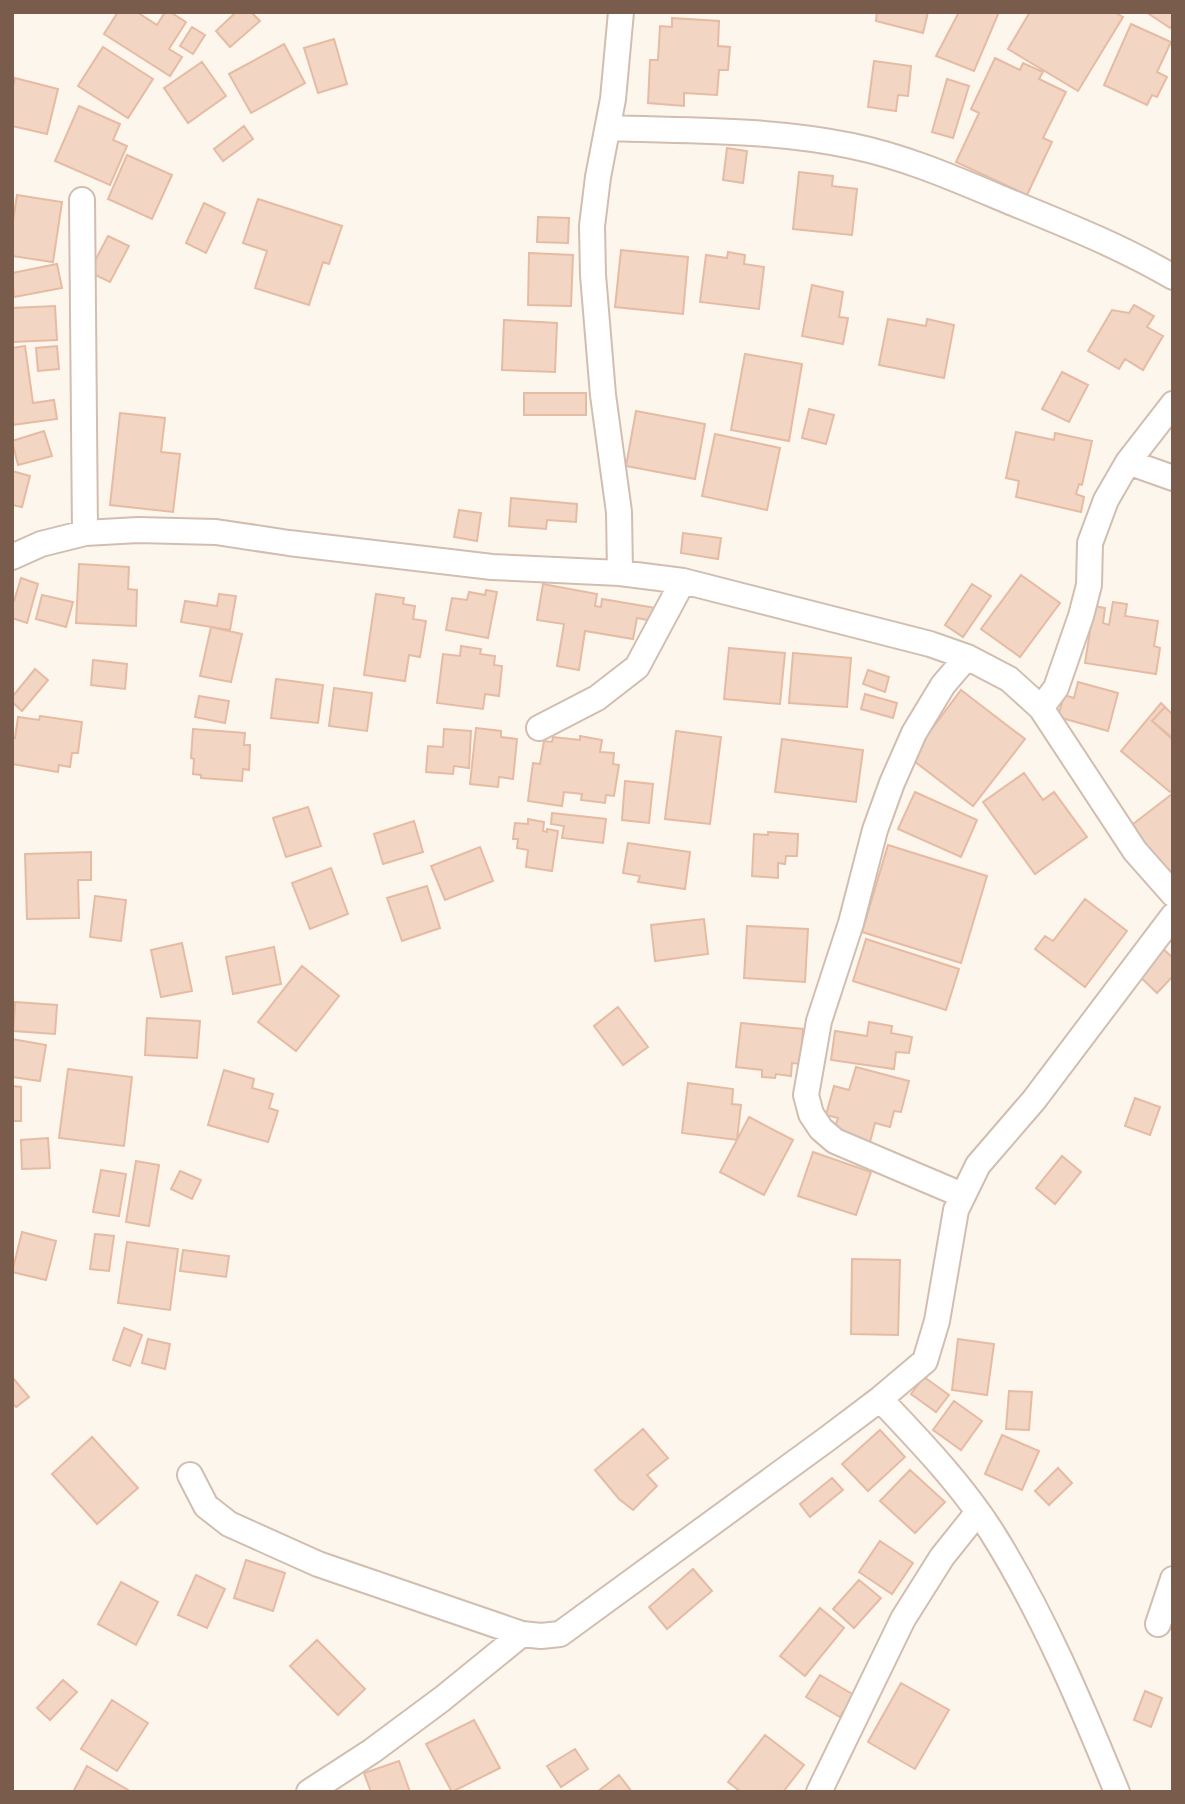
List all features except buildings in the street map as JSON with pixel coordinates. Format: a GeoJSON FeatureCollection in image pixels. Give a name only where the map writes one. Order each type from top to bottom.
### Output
{"type":"FeatureCollection","features":[{"type":"Feature","properties":{"kind":"street"},"geometry":{"type":"LineString","coordinates":[[620,573],[619,512],[603,395],[593,275],[592,226],[613,99],[621,12]]}},
{"type":"Feature","properties":{"kind":"street"},"geometry":{"type":"LineString","coordinates":[[608,128],[805,138],[853,146],[967,184],[1099,239],[1173,277]]}},
{"type":"Feature","properties":{"kind":"street"},"geometry":{"type":"LineString","coordinates":[[82,200],[85,533]]}},
{"type":"Feature","properties":{"kind":"street"},"geometry":{"type":"LineString","coordinates":[[1041,708],[1056,688],[1066,660],[1089,586],[1090,543],[1106,500],[1128,462],[1173,404]]}},
{"type":"Feature","properties":{"kind":"street"},"geometry":{"type":"LineString","coordinates":[[1128,462],[1173,478]]}},
{"type":"Feature","properties":{"kind":"street"},"geometry":{"type":"LineString","coordinates":[[12,557],[41,544],[85,533],[138,530],[216,532],[492,567],[620,573],[683,581],[930,644],[967,657],[1009,678],[1041,708],[1135,850],[1173,894]]}},
{"type":"Feature","properties":{"kind":"street"},"geometry":{"type":"LineString","coordinates":[[539,728],[597,698],[637,667],[683,581]]}},
{"type":"Feature","properties":{"kind":"street"},"geometry":{"type":"LineString","coordinates":[[962,1195],[835,1141],[821,1129],[811,1114],[806,1095],[820,1021],[851,923],[875,830],[892,783],[914,733],[943,685],[967,657]]}},
{"type":"Feature","properties":{"kind":"street"},"geometry":{"type":"LineString","coordinates":[[190,1475],[206,1506],[229,1524],[328,1567],[522,1634],[560,1634],[732,1510],[880,1399],[925,1361],[937,1321],[951,1233],[962,1195],[978,1165],[1034,1100],[1173,916]]}},
{"type":"Feature","properties":{"kind":"street"},"geometry":{"type":"LineString","coordinates":[[880,1399],[915,1436],[978,1512],[1023,1586],[1085,1715],[1117,1792]]}},
{"type":"Feature","properties":{"kind":"street"},"geometry":{"type":"LineString","coordinates":[[819,1792],[903,1619],[942,1556],[978,1512]]}},
{"type":"Feature","properties":{"kind":"street"},"geometry":{"type":"LineString","coordinates":[[1158,1624],[1173,1579]]}},
{"type":"Feature","properties":{"kind":"street"},"geometry":{"type":"LineString","coordinates":[[309,1792],[372,1751],[522,1634]]}}]}
